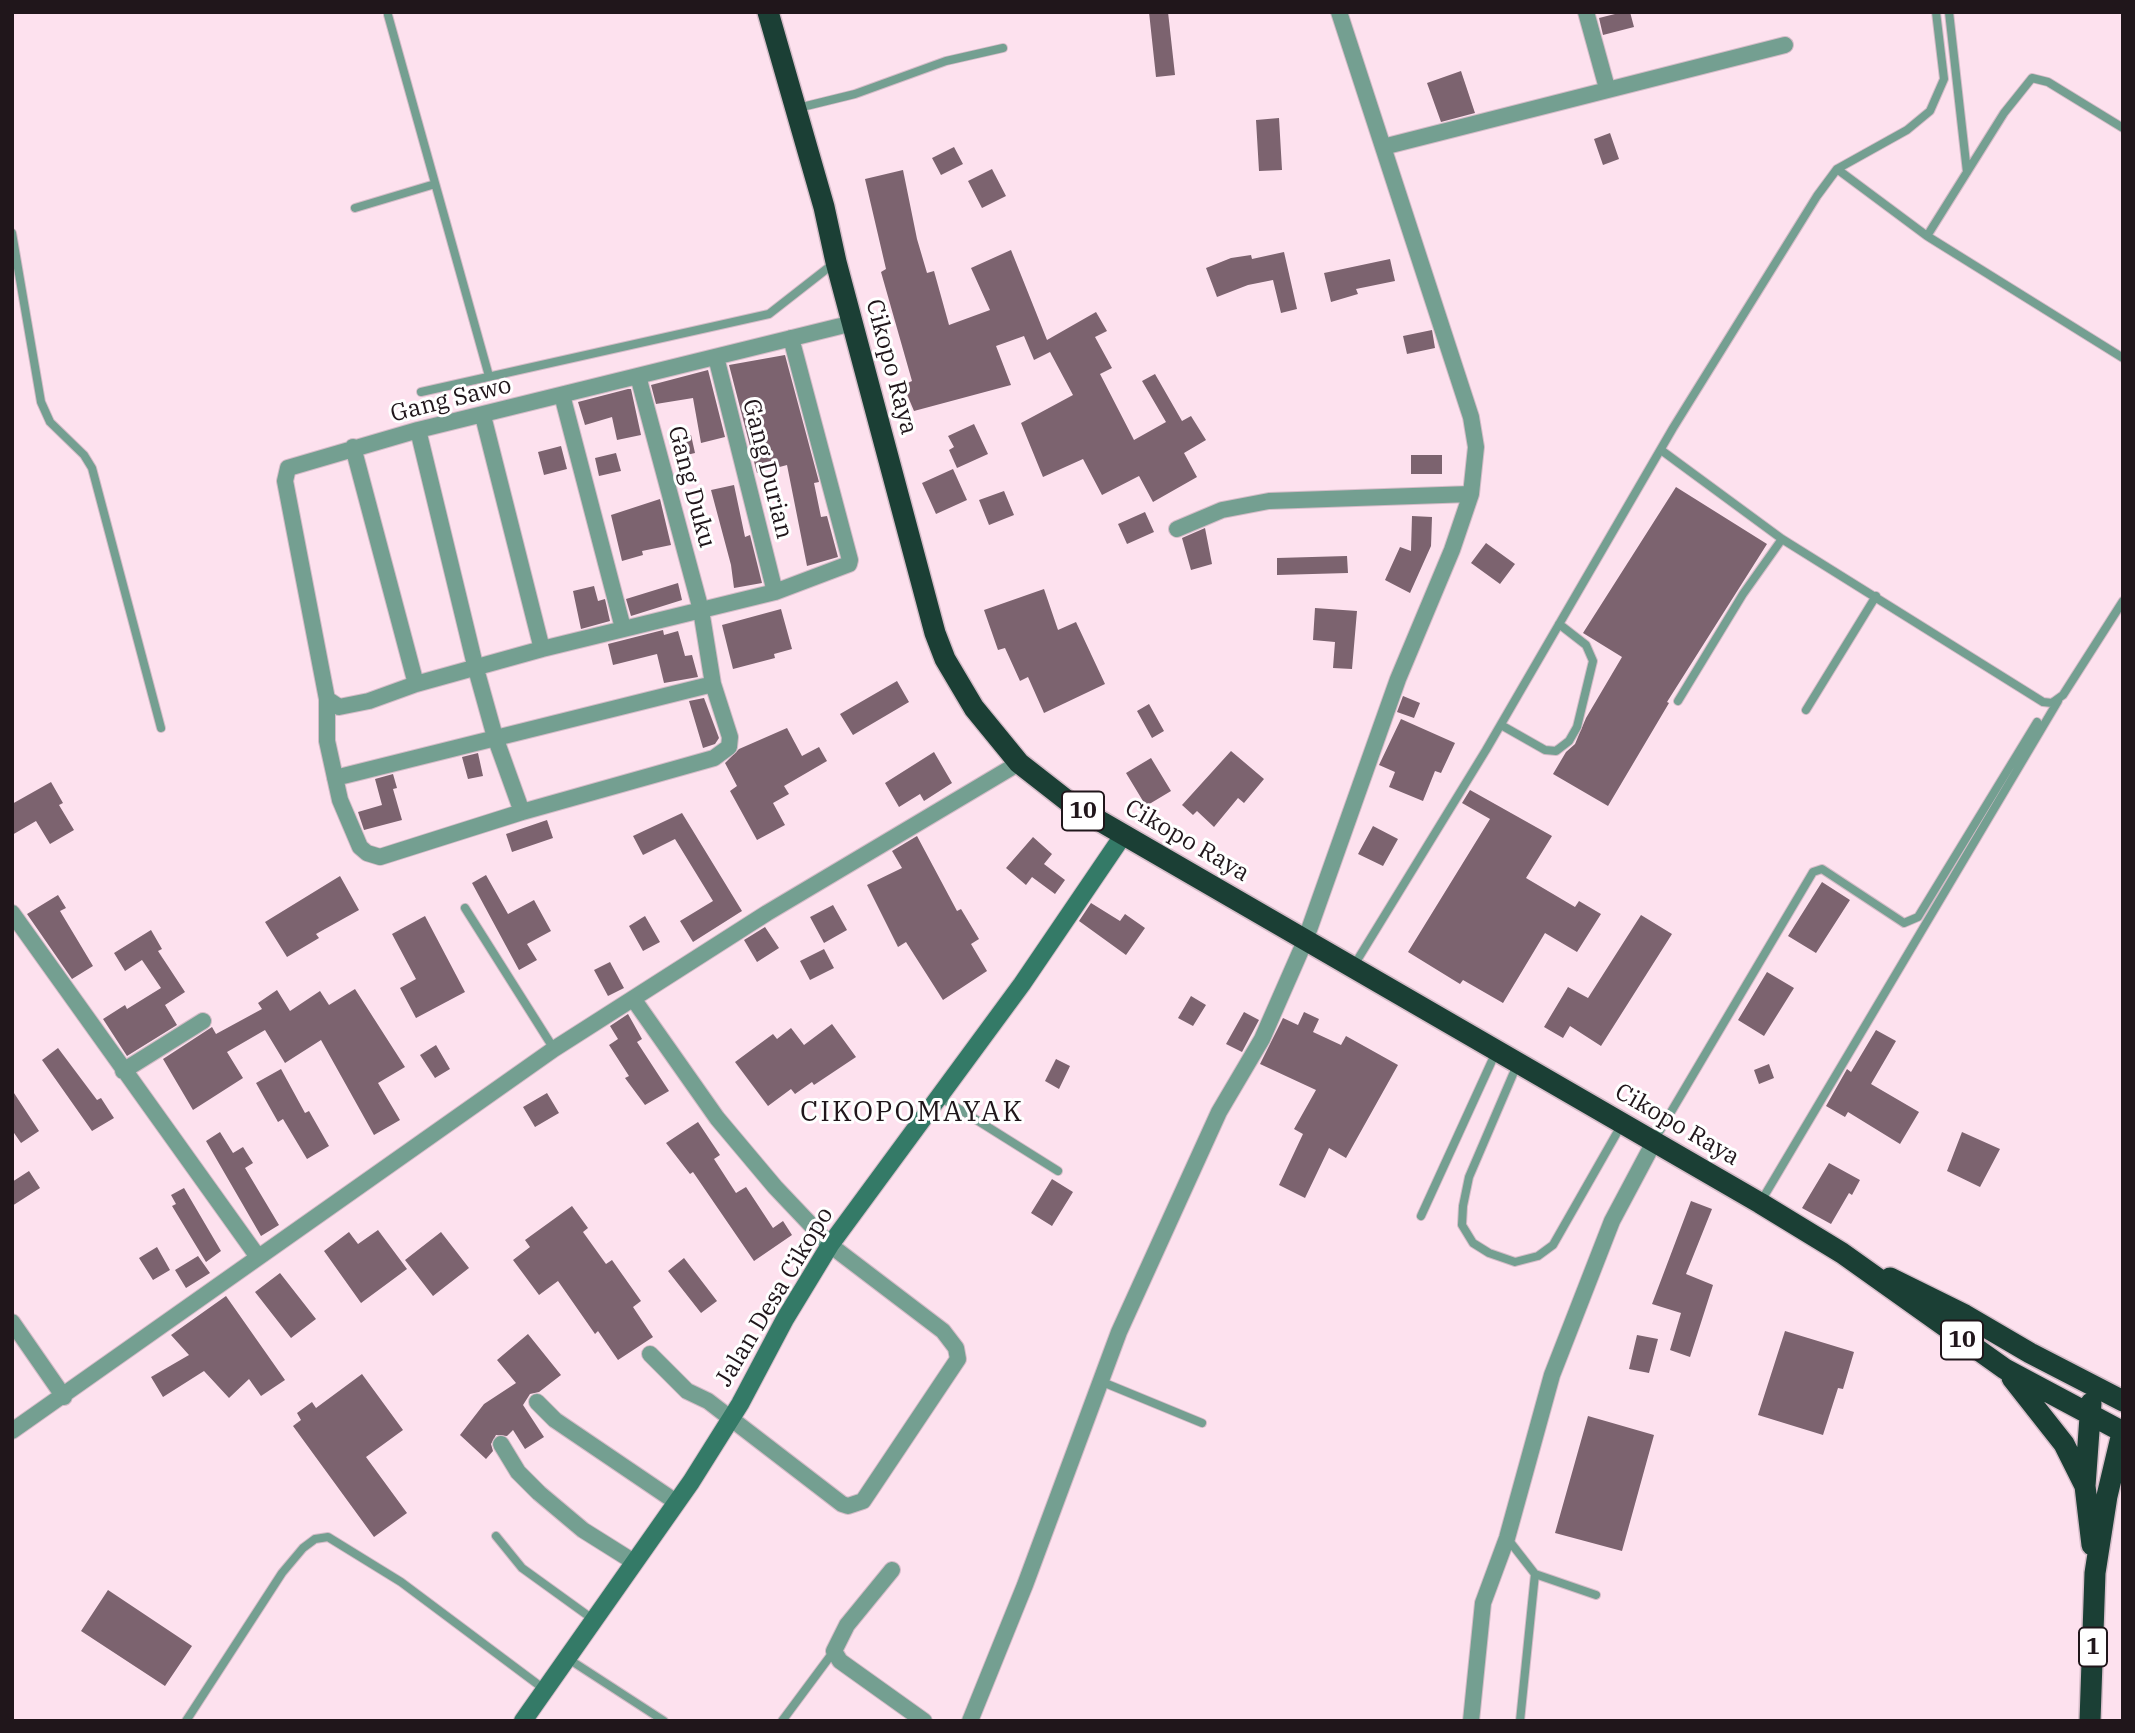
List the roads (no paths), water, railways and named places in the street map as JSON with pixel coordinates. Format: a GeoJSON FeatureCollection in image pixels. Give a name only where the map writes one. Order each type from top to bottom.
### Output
{"type":"FeatureCollection","features":[{"type":"Feature","properties":{"kind":"highway","name":"Cikopo Raya"},"geometry":{"type":"LineString","coordinates":[[768,12],[824,207],[836,262],[935,633],[950,669],[974,708],[1019,763],[1074,806],[1760,1203],[1842,1254],[2005,1370],[2090,1416]]}},
{"type":"Feature","properties":{"kind":"highway","name":"Cikopo Raya"},"geometry":{"type":"LineString","coordinates":[[1842,1254],[1965,1315],[2092,1387],[2123,1401]]}},
{"type":"Feature","properties":{"kind":"highway"},"geometry":{"type":"LineString","coordinates":[[2005,1370],[2064,1444],[2085,1486]]}},
{"type":"Feature","properties":{"kind":"highway","name":"1"},"geometry":{"type":"LineString","coordinates":[[2092,1387],[2085,1486],[2095,1573]]}},
{"type":"Feature","properties":{"kind":"highway","name":"10"},"geometry":{"type":"LineString","coordinates":[[2090,1416],[2123,1431]]}},
{"type":"Feature","properties":{"kind":"highway","name":"1"},"geometry":{"type":"LineString","coordinates":[[2091,1721],[2095,1573],[2107,1496],[2123,1431]]}},
{"type":"Feature","properties":{"kind":"highway","name":"1"},"geometry":{"type":"LineString","coordinates":[[2107,1496],[2123,1466]]}},
{"type":"Feature","properties":{"kind":"main road","name":"Jalan Desa Cikopo"},"geometry":{"type":"LineString","coordinates":[[523,1721],[677,1502],[731,1418],[785,1319],[830,1245],[940,1097],[1124,834]]}},
{"type":"Feature","properties":{"kind":"street"},"geometry":{"type":"LineString","coordinates":[[970,1721],[1025,1585],[1100,1381],[1219,1112],[1262,1039],[1305,941],[1398,679],[1452,550],[1471,494],[1476,447],[1471,417],[1339,12]]}},
{"type":"Feature","properties":{"kind":"street"},"geometry":{"type":"LineString","coordinates":[[1587,12],[1607,88]]}},
{"type":"Feature","properties":{"kind":"street"},"geometry":{"type":"LineString","coordinates":[[1382,147],[1785,45]]}},
{"type":"Feature","properties":{"kind":"street","name":"Gang Sawo"},"geometry":{"type":"LineString","coordinates":[[522,812],[380,857],[360,847],[340,800],[327,741],[327,699],[286,477],[292,465],[418,430],[853,323]]}},
{"type":"Feature","properties":{"kind":"street"},"geometry":{"type":"LineString","coordinates":[[327,699],[334,706],[348,707],[416,684],[542,649],[775,592],[844,567],[850,560],[791,338]]}},
{"type":"Feature","properties":{"kind":"street","name":"Gang Durian"},"geometry":{"type":"LineString","coordinates":[[716,357],[775,592]]}},
{"type":"Feature","properties":{"kind":"street","name":"Gang Duku"},"geometry":{"type":"LineString","coordinates":[[522,812],[724,753],[729,747],[730,737],[713,684],[701,610],[638,376]]}},
{"type":"Feature","properties":{"kind":"street"},"geometry":{"type":"LineString","coordinates":[[562,396],[623,628]]}},
{"type":"Feature","properties":{"kind":"street"},"geometry":{"type":"LineString","coordinates":[[482,416],[542,649]]}},
{"type":"Feature","properties":{"kind":"street"},"geometry":{"type":"LineString","coordinates":[[418,430],[476,669],[495,737],[522,812]]}},
{"type":"Feature","properties":{"kind":"street"},"geometry":{"type":"LineString","coordinates":[[353,447],[416,684]]}},
{"type":"Feature","properties":{"kind":"street"},"geometry":{"type":"LineString","coordinates":[[1177,529],[1222,510],[1269,501],[1471,494]]}},
{"type":"Feature","properties":{"kind":"street"},"geometry":{"type":"LineString","coordinates":[[335,778],[713,684]]}},
{"type":"Feature","properties":{"kind":"street"},"geometry":{"type":"LineString","coordinates":[[12,1431],[64,1397],[554,1049],[767,913],[1019,763]]}},
{"type":"Feature","properties":{"kind":"street"},"geometry":{"type":"LineString","coordinates":[[12,913],[258,1257]]}},
{"type":"Feature","properties":{"kind":"street"},"geometry":{"type":"LineString","coordinates":[[634,1000],[746,1154],[830,1245],[943,1331],[956,1348],[958,1359],[863,1501],[856,1506],[842,1504],[731,1418],[687,1391],[650,1354]]}},
{"type":"Feature","properties":{"kind":"street"},"geometry":{"type":"LineString","coordinates":[[123,1071],[203,1021]]}},
{"type":"Feature","properties":{"kind":"street"},"geometry":{"type":"LineString","coordinates":[[1471,1721],[1483,1603],[1507,1538],[1552,1376],[1612,1221],[1654,1142]]}},
{"type":"Feature","properties":{"kind":"street"},"geometry":{"type":"LineString","coordinates":[[12,1322],[64,1397]]}},
{"type":"Feature","properties":{"kind":"street"},"geometry":{"type":"LineString","coordinates":[[537,1402],[555,1420],[677,1502]]}},
{"type":"Feature","properties":{"kind":"street"},"geometry":{"type":"LineString","coordinates":[[501,1444],[518,1472],[539,1493],[583,1530],[634,1562]]}},
{"type":"Feature","properties":{"kind":"street"},"geometry":{"type":"LineString","coordinates":[[892,1570],[847,1625],[834,1651],[840,1661],[923,1721]]}},
{"type":"Feature","properties":{"kind":"lane"},"geometry":{"type":"LineString","coordinates":[[1353,967],[1501,725],[1661,450],[1816,196],[1837,169],[1908,130],[1930,111],[1944,79],[1936,12]]}},
{"type":"Feature","properties":{"kind":"lane"},"geometry":{"type":"LineString","coordinates":[[1949,12],[1967,172]]}},
{"type":"Feature","properties":{"kind":"lane"},"geometry":{"type":"LineString","coordinates":[[388,15],[489,376]]}},
{"type":"Feature","properties":{"kind":"lane"},"geometry":{"type":"LineString","coordinates":[[794,109],[855,94],[946,61],[1003,48]]}},
{"type":"Feature","properties":{"kind":"lane"},"geometry":{"type":"LineString","coordinates":[[1927,236],[2004,113],[2034,77],[2123,128]]}},
{"type":"Feature","properties":{"kind":"lane"},"geometry":{"type":"LineString","coordinates":[[1837,169],[1927,236],[2123,358]]}},
{"type":"Feature","properties":{"kind":"lane"},"geometry":{"type":"LineString","coordinates":[[355,208],[435,184]]}},
{"type":"Feature","properties":{"kind":"lane"},"geometry":{"type":"LineString","coordinates":[[12,233],[41,402],[50,422],[84,455],[92,468],[161,728]]}},
{"type":"Feature","properties":{"kind":"lane"},"geometry":{"type":"LineString","coordinates":[[421,392],[769,314],[836,262]]}},
{"type":"Feature","properties":{"kind":"lane"},"geometry":{"type":"LineString","coordinates":[[1661,450],[1782,539],[2042,702],[2058,701]]}},
{"type":"Feature","properties":{"kind":"lane"},"geometry":{"type":"LineString","coordinates":[[1678,701],[1742,594],[1782,539]]}},
{"type":"Feature","properties":{"kind":"lane"},"geometry":{"type":"LineString","coordinates":[[1806,710],[1876,596]]}},
{"type":"Feature","properties":{"kind":"lane"},"geometry":{"type":"LineString","coordinates":[[1760,1203],[2058,701],[2123,601]]}},
{"type":"Feature","properties":{"kind":"lane"},"geometry":{"type":"LineString","coordinates":[[1501,725],[1545,750],[1556,751],[1569,741],[1577,727],[1593,661],[1586,645],[1559,624]]}},
{"type":"Feature","properties":{"kind":"lane"},"geometry":{"type":"LineString","coordinates":[[1654,1142],[1813,872],[1822,869],[1904,923],[1918,917],[2038,722]]}},
{"type":"Feature","properties":{"kind":"lane"},"geometry":{"type":"LineString","coordinates":[[465,908],[554,1049]]}},
{"type":"Feature","properties":{"kind":"lane"},"geometry":{"type":"LineString","coordinates":[[1421,1216],[1496,1052]]}},
{"type":"Feature","properties":{"kind":"lane"},"geometry":{"type":"LineString","coordinates":[[1518,1063],[1469,1177],[1463,1206],[1462,1225],[1473,1243],[1489,1253],[1515,1262],[1538,1256],[1553,1245],[1622,1124]]}},
{"type":"Feature","properties":{"kind":"lane"},"geometry":{"type":"LineString","coordinates":[[940,1097],[1058,1171]]}},
{"type":"Feature","properties":{"kind":"lane"},"geometry":{"type":"LineString","coordinates":[[1100,1381],[1202,1423]]}},
{"type":"Feature","properties":{"kind":"lane"},"geometry":{"type":"LineString","coordinates":[[496,1536],[522,1568],[594,1620]]}},
{"type":"Feature","properties":{"kind":"lane"},"geometry":{"type":"LineString","coordinates":[[186,1721],[282,1573],[314,1539],[328,1537],[401,1582],[544,1689]]}},
{"type":"Feature","properties":{"kind":"lane"},"geometry":{"type":"LineString","coordinates":[[1507,1538],[1535,1574],[1596,1595]]}},
{"type":"Feature","properties":{"kind":"lane"},"geometry":{"type":"LineString","coordinates":[[1520,1721],[1535,1574]]}},
{"type":"Feature","properties":{"kind":"lane"},"geometry":{"type":"LineString","coordinates":[[782,1721],[834,1651]]}},
{"type":"Feature","properties":{"kind":"lane"},"geometry":{"type":"LineString","coordinates":[[567,1658],[664,1721]]}},
{"type":"Feature","properties":{"kind":"district","name":"CIKOPOMAYAK"},"geometry":{"type":"Point","coordinates":[912,1113]}}]}
